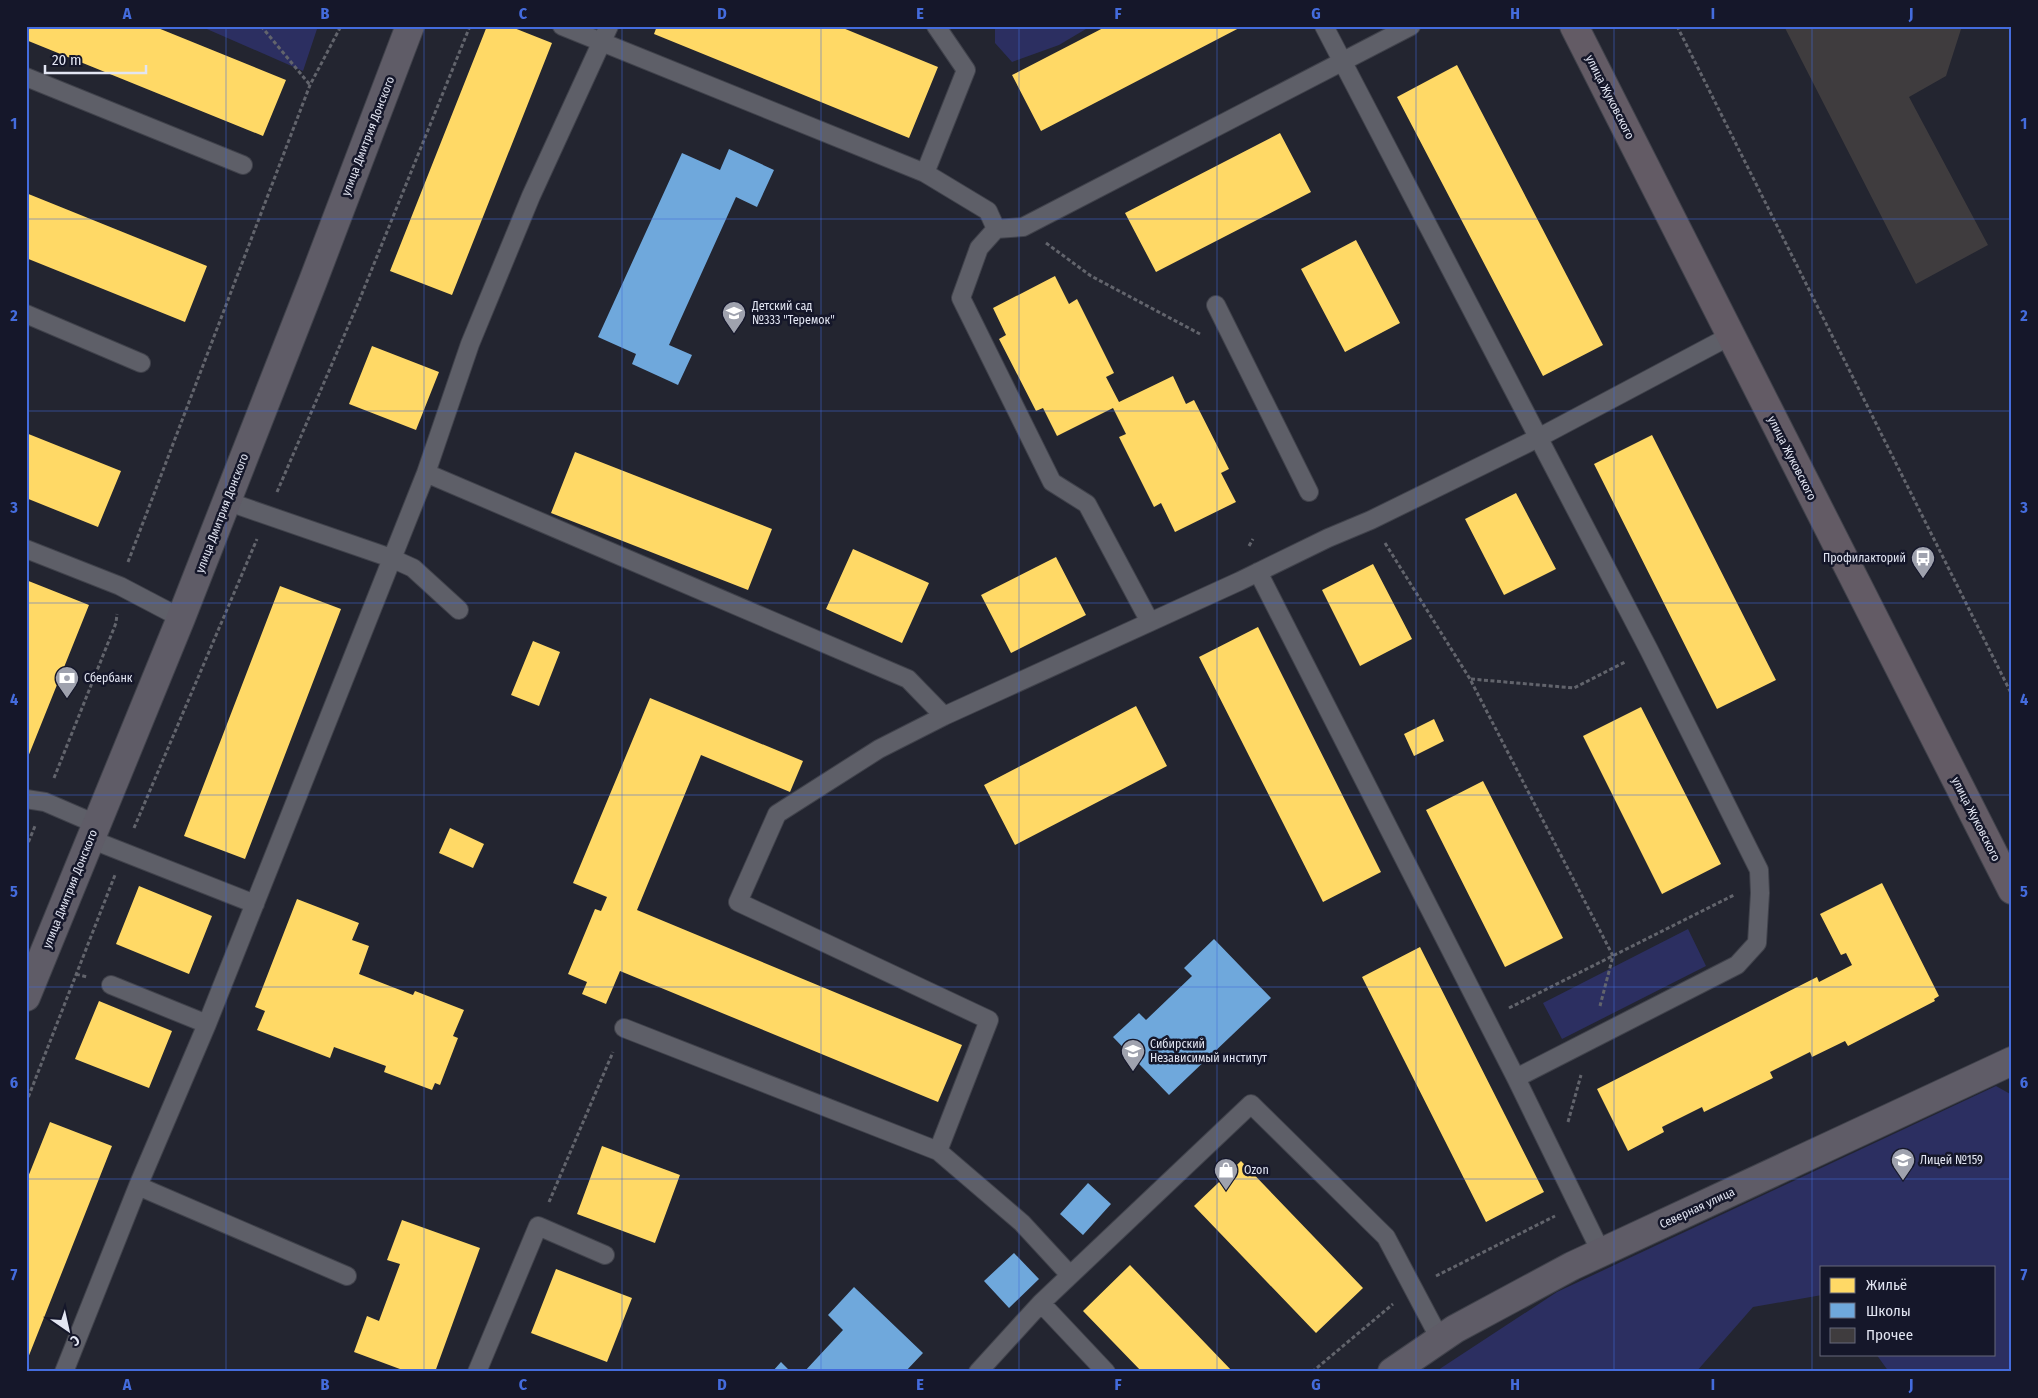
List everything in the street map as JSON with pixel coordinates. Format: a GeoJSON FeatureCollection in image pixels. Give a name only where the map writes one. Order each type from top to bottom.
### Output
{"type":"FeatureCollection","features":[{"type":"Feature","properties":{"kind":"main road","name":"улица Жуковского"},"geometry":{"type":"LineString","coordinates":[[1574,26],[2012,890]]}},
{"type":"Feature","properties":{"kind":"street","name":"улица Дмитрия Донского"},"geometry":{"type":"LineString","coordinates":[[26,997],[226,502],[313,282],[410,26]]}},
{"type":"Feature","properties":{"kind":"street","name":"Северная улица"},"geometry":{"type":"LineString","coordinates":[[1392,1372],[1440,1339],[1572,1266],[2012,1061]]}},
{"type":"Feature","properties":{"kind":"lane"},"geometry":{"type":"LineString","coordinates":[[562,26],[925,173],[988,211],[996,229]]}},
{"type":"Feature","properties":{"kind":"lane"},"geometry":{"type":"LineString","coordinates":[[64,1372],[138,1186],[207,1024],[426,473],[470,344],[531,196],[609,26]]}},
{"type":"Feature","properties":{"kind":"lane"},"geometry":{"type":"LineString","coordinates":[[925,173],[966,70],[936,26]]}},
{"type":"Feature","properties":{"kind":"lane"},"geometry":{"type":"LineString","coordinates":[[1324,26],[1649,650],[1759,870],[1757,942],[1737,965],[1516,1078]]}},
{"type":"Feature","properties":{"kind":"lane"},"geometry":{"type":"LineString","coordinates":[[1150,622],[1087,504],[1052,482],[961,298],[979,248],[996,229],[1024,227],[1411,26]]}},
{"type":"Feature","properties":{"kind":"lane"},"geometry":{"type":"LineString","coordinates":[[26,77],[243,165]]}},
{"type":"Feature","properties":{"kind":"lane"},"geometry":{"type":"LineString","coordinates":[[1216,305],[1309,492]]}},
{"type":"Feature","properties":{"kind":"lane"},"geometry":{"type":"LineString","coordinates":[[26,314],[141,362]]}},
{"type":"Feature","properties":{"kind":"lane"},"geometry":{"type":"LineString","coordinates":[[938,1151],[989,1020],[738,902],[777,814],[879,749],[944,716],[1328,538],[1371,520],[1538,438],[1730,336]]}},
{"type":"Feature","properties":{"kind":"lane"},"geometry":{"type":"LineString","coordinates":[[426,473],[908,679],[944,716]]}},
{"type":"Feature","properties":{"kind":"lane"},"geometry":{"type":"LineString","coordinates":[[226,502],[391,558],[413,568],[460,610]]}},
{"type":"Feature","properties":{"kind":"lane"},"geometry":{"type":"LineString","coordinates":[[26,549],[120,586],[180,618]]}},
{"type":"Feature","properties":{"kind":"lane"},"geometry":{"type":"LineString","coordinates":[[1258,572],[1516,1078],[1601,1252]]}},
{"type":"Feature","properties":{"kind":"lane"},"geometry":{"type":"LineString","coordinates":[[26,799],[45,802],[124,852],[255,904]]}},
{"type":"Feature","properties":{"kind":"lane"},"geometry":{"type":"LineString","coordinates":[[111,985],[207,1024]]}},
{"type":"Feature","properties":{"kind":"lane"},"geometry":{"type":"LineString","coordinates":[[624,1028],[938,1151],[1022,1223],[1070,1275]]}},
{"type":"Feature","properties":{"kind":"lane"},"geometry":{"type":"LineString","coordinates":[[978,1372],[1041,1303],[1251,1104],[1386,1237],[1440,1339]]}},
{"type":"Feature","properties":{"kind":"lane"},"geometry":{"type":"LineString","coordinates":[[138,1186],[347,1276]]}},
{"type":"Feature","properties":{"kind":"lane"},"geometry":{"type":"LineString","coordinates":[[478,1372],[538,1226],[605,1255]]}},
{"type":"Feature","properties":{"kind":"lane"},"geometry":{"type":"LineString","coordinates":[[1041,1303],[1106,1372]]}},
{"type":"Feature","properties":{"kind":"path"},"geometry":{"type":"LineString","coordinates":[[261,26],[310,85]]}},
{"type":"Feature","properties":{"kind":"path"},"geometry":{"type":"LineString","coordinates":[[26,848],[116,623],[120,586],[310,85],[341,26]]}},
{"type":"Feature","properties":{"kind":"path"},"geometry":{"type":"LineString","coordinates":[[26,1102],[124,852],[359,301],[470,26]]}},
{"type":"Feature","properties":{"kind":"path"},"geometry":{"type":"LineString","coordinates":[[1677,26],[2012,695]]}},
{"type":"Feature","properties":{"kind":"path"},"geometry":{"type":"LineString","coordinates":[[1024,227],[1091,276],[1242,356]]}},
{"type":"Feature","properties":{"kind":"path"},"geometry":{"type":"LineString","coordinates":[[1371,520],[1470,679],[1613,956]]}},
{"type":"Feature","properties":{"kind":"path"},"geometry":{"type":"LineString","coordinates":[[1470,679],[1574,688],[1649,650]]}},
{"type":"Feature","properties":{"kind":"path"},"geometry":{"type":"LineString","coordinates":[[1486,1019],[1760,882]]}},
{"type":"Feature","properties":{"kind":"path"},"geometry":{"type":"LineString","coordinates":[[538,1226],[624,1028]]}},
{"type":"Feature","properties":{"kind":"shaded area"},"geometry":{"type":"Polygon","coordinates":[[[200,26],[318,26],[303,71],[200,26]]]}},
{"type":"Feature","properties":{"kind":"shaded area"},"geometry":{"type":"Polygon","coordinates":[[[995,26],[1091,26],[1059,45],[1012,62],[995,43],[995,26]]]}},
{"type":"Feature","properties":{"kind":"shaded area"},"geometry":{"type":"Polygon","coordinates":[[[1688,929],[1706,966],[1562,1039],[1543,1003],[1688,929]]]}},
{"type":"Feature","properties":{"kind":"shaded area","name":"Лицей №159"},"geometry":{"type":"Polygon","coordinates":[[[1996,1086],[2012,1095],[2012,1372],[1889,1372],[1877,1356],[1996,1356],[1996,1266],[1820,1266],[1820,1295],[1753,1307],[1696,1372],[1435,1372],[1557,1292],[1996,1086]]]}},
{"type":"Feature","properties":{"kind":"building: Жильё"},"geometry":{"type":"Polygon","coordinates":[[[26,26],[153,26],[286,80],[263,136],[26,40],[26,26]]]}},
{"type":"Feature","properties":{"kind":"building: Жильё"},"geometry":{"type":"Polygon","coordinates":[[[487,26],[509,26],[552,43],[452,295],[390,271],[487,26]]]}},
{"type":"Feature","properties":{"kind":"building: Жильё"},"geometry":{"type":"Polygon","coordinates":[[[657,26],[838,26],[938,67],[909,138],[654,34],[657,26]]]}},
{"type":"Feature","properties":{"kind":"building: Жильё"},"geometry":{"type":"Polygon","coordinates":[[[1107,26],[1243,26],[1041,131],[1012,75],[1107,26]]]}},
{"type":"Feature","properties":{"kind":"building: Жильё"},"geometry":{"type":"Polygon","coordinates":[[[1457,65],[1603,345],[1543,376],[1397,97],[1457,65]]]}},
{"type":"Feature","properties":{"kind":"building: Жильё"},"geometry":{"type":"Polygon","coordinates":[[[1280,133],[1311,192],[1156,272],[1125,213],[1280,133]]]}},
{"type":"Feature","properties":{"kind":"building: Жильё"},"geometry":{"type":"Polygon","coordinates":[[[26,193],[207,266],[185,322],[26,258],[26,193]]]}},
{"type":"Feature","properties":{"kind":"building: Жильё"},"geometry":{"type":"Polygon","coordinates":[[[1356,240],[1400,323],[1345,352],[1301,269],[1356,240]]]}},
{"type":"Feature","properties":{"kind":"building: Жильё"},"geometry":{"type":"Polygon","coordinates":[[[1055,276],[1069,304],[1077,299],[1114,373],[1106,377],[1119,402],[1173,376],[1186,404],[1194,400],[1229,469],[1221,473],[1236,502],[1175,532],[1161,503],[1154,507],[1119,437],[1126,434],[1113,408],[1057,436],[1043,408],[1036,411],[999,339],[1006,335],[993,308],[1055,276]]]}},
{"type":"Feature","properties":{"kind":"building: Жильё"},"geometry":{"type":"Polygon","coordinates":[[[372,346],[439,372],[416,430],[349,404],[372,346]]]}},
{"type":"Feature","properties":{"kind":"building: Жильё"},"geometry":{"type":"Polygon","coordinates":[[[26,433],[121,471],[98,527],[26,498],[26,433]]]}},
{"type":"Feature","properties":{"kind":"building: Жильё"},"geometry":{"type":"Polygon","coordinates":[[[1652,435],[1776,680],[1717,709],[1594,464],[1652,435]]]}},
{"type":"Feature","properties":{"kind":"building: Жильё"},"geometry":{"type":"Polygon","coordinates":[[[575,452],[772,529],[748,590],[551,513],[575,452]]]}},
{"type":"Feature","properties":{"kind":"building: Жильё"},"geometry":{"type":"Polygon","coordinates":[[[1516,493],[1556,569],[1504,595],[1465,519],[1516,493]]]}},
{"type":"Feature","properties":{"kind":"building: Жильё"},"geometry":{"type":"Polygon","coordinates":[[[853,549],[929,583],[902,643],[826,609],[853,549]]]}},
{"type":"Feature","properties":{"kind":"building: Жильё"},"geometry":{"type":"Polygon","coordinates":[[[1056,557],[1086,615],[1011,653],[981,595],[1056,557]]]}},
{"type":"Feature","properties":{"kind":"building: Жильё"},"geometry":{"type":"Polygon","coordinates":[[[1373,564],[1412,639],[1360,666],[1322,590],[1373,564]]]}},
{"type":"Feature","properties":{"kind":"building: Жильё"},"geometry":{"type":"Polygon","coordinates":[[[26,580],[89,605],[26,762],[26,580]]]}},
{"type":"Feature","properties":{"kind":"building: Жильё"},"geometry":{"type":"Polygon","coordinates":[[[280,586],[341,609],[245,859],[184,836],[280,586]]]}},
{"type":"Feature","properties":{"kind":"building: Жильё"},"geometry":{"type":"Polygon","coordinates":[[[1258,627],[1381,872],[1323,902],[1199,657],[1258,627]]]}},
{"type":"Feature","properties":{"kind":"building: Жильё"},"geometry":{"type":"Polygon","coordinates":[[[533,641],[560,652],[539,706],[511,695],[533,641]]]}},
{"type":"Feature","properties":{"kind":"building: Жильё"},"geometry":{"type":"Polygon","coordinates":[[[650,698],[803,761],[790,792],[701,755],[637,910],[962,1045],[938,1102],[620,971],[606,1004],[582,994],[587,982],[568,974],[595,909],[601,911],[607,897],[573,883],[650,698]]]}},
{"type":"Feature","properties":{"kind":"building: Жильё"},"geometry":{"type":"Polygon","coordinates":[[[1136,706],[1167,766],[1015,845],[984,785],[1136,706]]]}},
{"type":"Feature","properties":{"kind":"building: Жильё"},"geometry":{"type":"Polygon","coordinates":[[[1641,707],[1721,864],[1662,894],[1583,736],[1641,707]]]}},
{"type":"Feature","properties":{"kind":"building: Жильё"},"geometry":{"type":"Polygon","coordinates":[[[1434,719],[1444,741],[1414,756],[1404,734],[1434,719]]]}},
{"type":"Feature","properties":{"kind":"building: Жильё"},"geometry":{"type":"Polygon","coordinates":[[[1483,781],[1563,938],[1505,967],[1426,810],[1483,781]]]}},
{"type":"Feature","properties":{"kind":"building: Жильё"},"geometry":{"type":"Polygon","coordinates":[[[450,828],[484,844],[473,868],[439,853],[450,828]]]}},
{"type":"Feature","properties":{"kind":"building: Жильё"},"geometry":{"type":"Polygon","coordinates":[[[1882,883],[1939,996],[1934,999],[1935,1001],[1848,1046],[1845,1041],[1812,1057],[1810,1052],[1770,1072],[1773,1078],[1704,1112],[1702,1107],[1662,1127],[1664,1132],[1628,1151],[1597,1089],[1817,977],[1819,982],[1852,965],[1846,953],[1841,955],[1820,914],[1882,883]]]}},
{"type":"Feature","properties":{"kind":"building: Жильё"},"geometry":{"type":"Polygon","coordinates":[[[139,886],[212,916],[189,974],[116,944],[139,886]]]}},
{"type":"Feature","properties":{"kind":"building: Жильё"},"geometry":{"type":"Polygon","coordinates":[[[297,899],[359,923],[352,940],[369,946],[359,974],[413,995],[415,991],[464,1010],[453,1036],[458,1038],[440,1085],[435,1083],[432,1090],[384,1072],[386,1066],[334,1047],[330,1058],[257,1030],[265,1011],[255,1007],[297,899]]]}},
{"type":"Feature","properties":{"kind":"building: Жильё"},"geometry":{"type":"Polygon","coordinates":[[[1420,947],[1544,1192],[1486,1222],[1362,977],[1420,947]]]}},
{"type":"Feature","properties":{"kind":"building: Жильё"},"geometry":{"type":"Polygon","coordinates":[[[99,1001],[172,1031],[149,1088],[75,1059],[99,1001]]]}},
{"type":"Feature","properties":{"kind":"building: Жильё"},"geometry":{"type":"Polygon","coordinates":[[[50,1122],[112,1146],[26,1363],[26,1182],[50,1122]]]}},
{"type":"Feature","properties":{"kind":"building: Жильё"},"geometry":{"type":"Polygon","coordinates":[[[602,1146],[680,1175],[655,1243],[577,1214],[602,1146]]]}},
{"type":"Feature","properties":{"kind":"building: Жильё"},"geometry":{"type":"Polygon","coordinates":[[[1241,1161],[1363,1288],[1316,1333],[1194,1206],[1241,1161]]]}},
{"type":"Feature","properties":{"kind":"building: Жильё"},"geometry":{"type":"Polygon","coordinates":[[[402,1220],[480,1248],[435,1372],[408,1372],[354,1352],[367,1316],[379,1321],[400,1264],[387,1260],[402,1220]]]}},
{"type":"Feature","properties":{"kind":"building: Жильё"},"geometry":{"type":"Polygon","coordinates":[[[1130,1265],[1233,1372],[1142,1372],[1083,1311],[1130,1265]]]}},
{"type":"Feature","properties":{"kind":"building: Жильё"},"geometry":{"type":"Polygon","coordinates":[[[556,1269],[632,1298],[607,1362],[531,1333],[556,1269]]]}},
{"type":"Feature","properties":{"kind":"building: Школы"},"geometry":{"type":"Polygon","coordinates":[[[729,149],[774,170],[757,207],[736,197],[669,345],[692,355],[678,385],[632,364],[636,354],[598,337],[682,153],[720,170],[729,149]]]}},
{"type":"Feature","properties":{"kind":"building: Школы"},"geometry":{"type":"Polygon","coordinates":[[[1214,939],[1271,998],[1169,1095],[1113,1037],[1139,1013],[1146,1020],[1192,976],[1184,968],[1214,939]]]}},
{"type":"Feature","properties":{"kind":"building: Школы"},"geometry":{"type":"Polygon","coordinates":[[[1088,1183],[1111,1204],[1083,1235],[1060,1214],[1088,1183]]]}},
{"type":"Feature","properties":{"kind":"building: Школы"},"geometry":{"type":"Polygon","coordinates":[[[1014,1253],[1039,1279],[1009,1308],[984,1281],[1014,1253]]]}},
{"type":"Feature","properties":{"kind":"building: Школы"},"geometry":{"type":"Polygon","coordinates":[[[854,1287],[923,1353],[905,1372],[804,1372],[843,1330],[828,1315],[854,1287]]]}},
{"type":"Feature","properties":{"kind":"building: Школы"},"geometry":{"type":"Polygon","coordinates":[[[781,1362],[791,1372],[772,1372],[781,1362]]]}},
{"type":"Feature","properties":{"kind":"building: Прочее"},"geometry":{"type":"Polygon","coordinates":[[[1784,26],[1962,26],[1946,76],[1909,97],[1988,245],[1916,284],[1784,26]]]}},
{"type":"Feature","properties":{"kind":"place","name":"Детский сад №333 \"Теремок\""},"geometry":{"type":"Point","coordinates":[734,334]}},
{"type":"Feature","properties":{"kind":"place","name":"Профилакторий"},"geometry":{"type":"Point","coordinates":[1923,579]}},
{"type":"Feature","properties":{"kind":"place","name":"Сбербанк"},"geometry":{"type":"Point","coordinates":[67,699]}},
{"type":"Feature","properties":{"kind":"place","name":"Сибирский Независимый институт"},"geometry":{"type":"Point","coordinates":[1133,1072]}},
{"type":"Feature","properties":{"kind":"place","name":"Лицей №159"},"geometry":{"type":"Point","coordinates":[1903,1181]}},
{"type":"Feature","properties":{"kind":"place","name":"Ozon"},"geometry":{"type":"Point","coordinates":[1226,1191]}}]}
